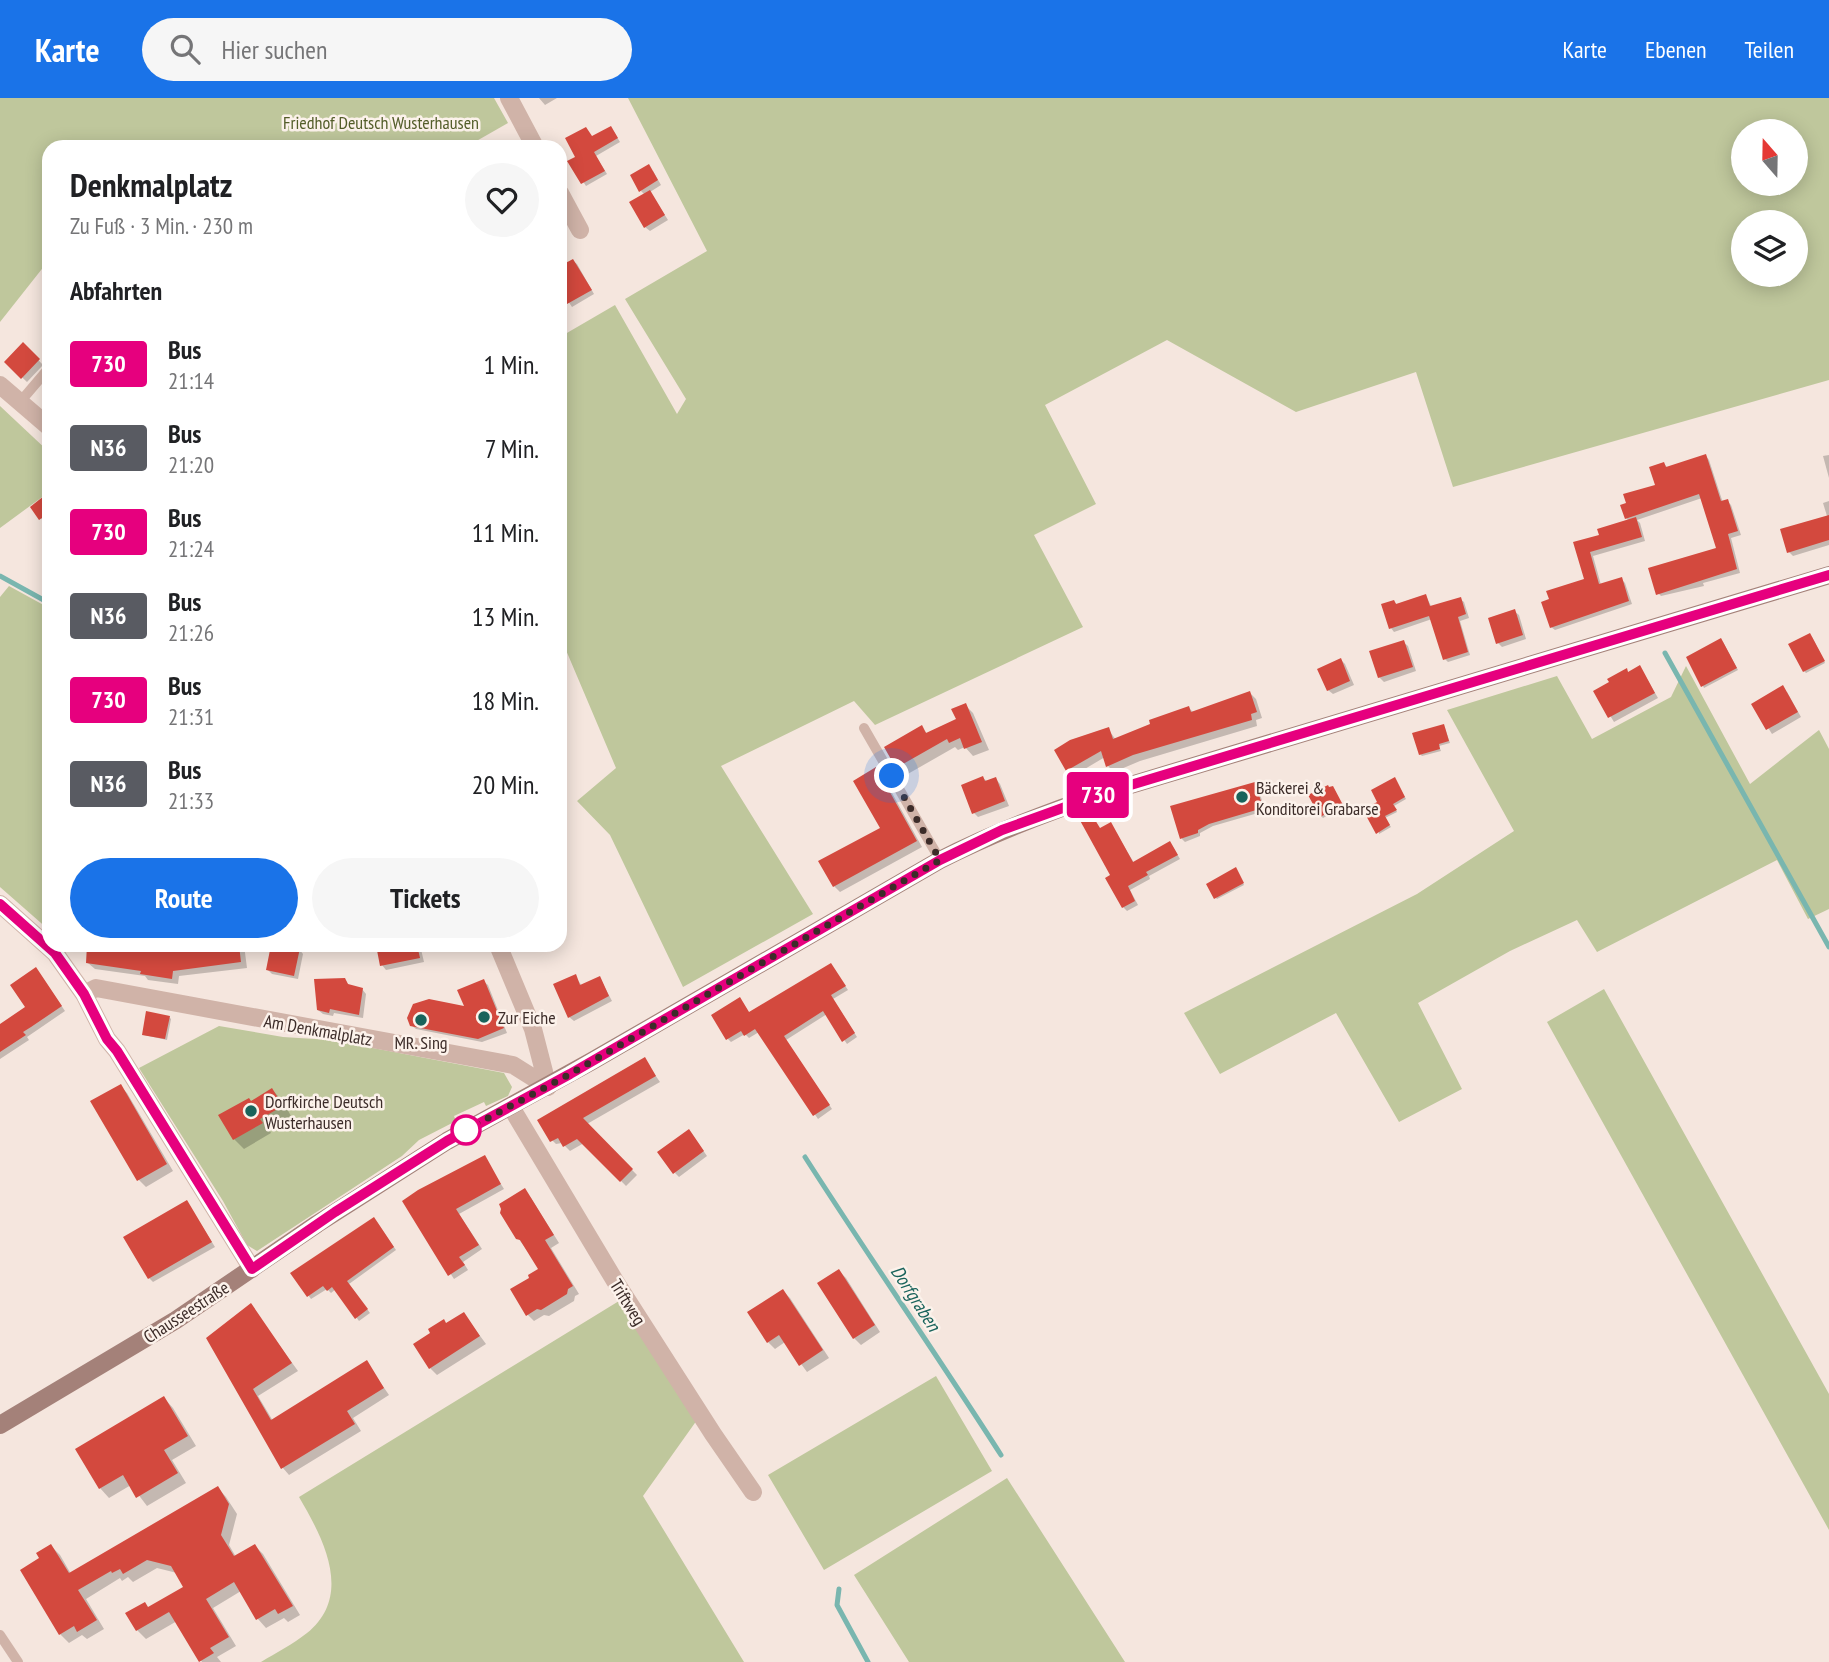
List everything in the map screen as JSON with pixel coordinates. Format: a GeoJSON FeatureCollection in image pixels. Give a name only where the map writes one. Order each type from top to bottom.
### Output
{"type":"FeatureCollection","features":[{"type":"Feature","properties":{"kind":"main road","name":"Chausseestraße"},"geometry":{"type":"LineString","coordinates":[[0,1425],[176,1320],[438,1146],[548,1087],[940,860],[1002,830],[1104,793],[1829,576]]}},
{"type":"Feature","properties":{"kind":"street"},"geometry":{"type":"LineString","coordinates":[[509,98],[531,140]]}},
{"type":"Feature","properties":{"kind":"street"},"geometry":{"type":"LineString","coordinates":[[567,206],[580,230]]}},
{"type":"Feature","properties":{"kind":"street"},"geometry":{"type":"LineString","coordinates":[[0,385],[42,421]]}},
{"type":"Feature","properties":{"kind":"street"},"geometry":{"type":"LineString","coordinates":[[0,904],[42,941]]}},
{"type":"Feature","properties":{"kind":"street"},"geometry":{"type":"LineString","coordinates":[[54,952],[84,994],[107,1039],[252,1269]]}},
{"type":"Feature","properties":{"kind":"street"},"geometry":{"type":"LineString","coordinates":[[501,952],[533,1030],[548,1087]]}},
{"type":"Feature","properties":{"kind":"street","name":"Am Denkmalplatz"},"geometry":{"type":"LineString","coordinates":[[84,994],[96,988],[513,1065],[548,1087]]}},
{"type":"Feature","properties":{"kind":"street","name":"Triftweg"},"geometry":{"type":"LineString","coordinates":[[511,1107],[622,1292],[705,1423],[753,1492]]}},
{"type":"Feature","properties":{"kind":"lane"},"geometry":{"type":"LineString","coordinates":[[20,402],[42,376]]}},
{"type":"Feature","properties":{"kind":"lane"},"geometry":{"type":"LineString","coordinates":[[864,728],[940,860]]}},
{"type":"Feature","properties":{"kind":"lane"},"geometry":{"type":"LineString","coordinates":[[0,1635],[18,1662]]}},
{"type":"Feature","properties":{"kind":"green space","name":"Friedhof Deutsch Wusterhausen"},"geometry":{"type":"Polygon","coordinates":[[[0,98],[494,98],[508,123],[478,140],[42,140],[42,269],[0,322],[0,98]]]}},
{"type":"Feature","properties":{"kind":"green space"},"geometry":{"type":"Polygon","coordinates":[[[628,98],[1829,98],[1829,380],[1453,487],[1416,372],[1296,412],[1167,340],[1045,405],[1096,504],[1034,535],[1083,627],[875,725],[854,701],[721,766],[813,914],[683,987],[610,835],[577,801],[616,768],[567,652],[567,333],[615,305],[677,414],[686,399],[625,299],[707,251],[628,98]]]}},
{"type":"Feature","properties":{"kind":"green space"},"geometry":{"type":"Polygon","coordinates":[[[0,406],[42,445],[42,497],[0,528],[0,406]]]}},
{"type":"Feature","properties":{"kind":"green space"},"geometry":{"type":"Polygon","coordinates":[[[9,586],[42,604],[42,924],[0,887],[0,597],[9,586]]]}},
{"type":"Feature","properties":{"kind":"green space"},"geometry":{"type":"Polygon","coordinates":[[[1686,666],[1750,784],[1819,730],[1829,749],[1829,909],[1808,919],[1777,860],[1597,952],[1577,920],[1510,951],[1418,1003],[1462,1089],[1399,1122],[1336,1013],[1220,1074],[1184,1013],[1417,894],[1514,831],[1447,710],[1557,676],[1592,739],[1671,697],[1686,666]]]}},
{"type":"Feature","properties":{"kind":"green space"},"geometry":{"type":"Polygon","coordinates":[[[1604,989],[1829,1394],[1829,1530],[1547,1022],[1604,989]]]}},
{"type":"Feature","properties":{"kind":"green space"},"geometry":{"type":"Polygon","coordinates":[[[219,1026],[283,1037],[331,1040],[504,1073],[512,1087],[508,1096],[486,1106],[484,1102],[454,1116],[456,1121],[419,1140],[402,1156],[257,1251],[247,1245],[223,1201],[139,1068],[219,1026]]]}},
{"type":"Feature","properties":{"kind":"green space"},"geometry":{"type":"Polygon","coordinates":[[[619,1301],[697,1420],[643,1496],[744,1662],[261,1662],[307,1633],[321,1618],[329,1601],[330,1566],[317,1530],[299,1497],[619,1301]]]}},
{"type":"Feature","properties":{"kind":"green space"},"geometry":{"type":"Polygon","coordinates":[[[936,1376],[992,1471],[824,1570],[768,1475],[936,1376]]]}},
{"type":"Feature","properties":{"kind":"green space"},"geometry":{"type":"Polygon","coordinates":[[[1007,1478],[1125,1662],[909,1662],[854,1575],[1007,1478]]]}},
{"type":"Feature","properties":{"kind":"building"},"geometry":{"type":"Polygon","coordinates":[[[611,126],[618,138],[594,152],[605,171],[581,184],[567,161],[575,157],[565,138],[586,127],[592,136],[611,126]]]}},
{"type":"Feature","properties":{"kind":"building"},"geometry":{"type":"Polygon","coordinates":[[[649,164],[658,180],[639,192],[630,175],[649,164]]]}},
{"type":"Feature","properties":{"kind":"building"},"geometry":{"type":"Polygon","coordinates":[[[650,190],[665,215],[644,228],[629,202],[650,190]]]}},
{"type":"Feature","properties":{"kind":"building"},"geometry":{"type":"Polygon","coordinates":[[[573,259],[592,290],[567,304],[567,262],[573,259]]]}},
{"type":"Feature","properties":{"kind":"building"},"geometry":{"type":"Polygon","coordinates":[[[23,342],[40,359],[21,379],[4,362],[23,342]]]}},
{"type":"Feature","properties":{"kind":"building"},"geometry":{"type":"Polygon","coordinates":[[[1706,454],[1721,501],[1728,499],[1738,531],[1728,534],[1737,569],[1656,595],[1648,568],[1716,548],[1699,494],[1625,519],[1620,505],[1626,503],[1623,494],[1655,485],[1649,467],[1664,462],[1666,467],[1706,454]]]}},
{"type":"Feature","properties":{"kind":"building"},"geometry":{"type":"Polygon","coordinates":[[[42,498],[42,518],[39,520],[30,507],[42,498]]]}},
{"type":"Feature","properties":{"kind":"building"},"geometry":{"type":"Polygon","coordinates":[[[1829,515],[1829,540],[1787,553],[1780,529],[1829,515]]]}},
{"type":"Feature","properties":{"kind":"building"},"geometry":{"type":"Polygon","coordinates":[[[1636,517],[1642,537],[1590,552],[1599,584],[1622,577],[1629,601],[1550,628],[1541,602],[1549,599],[1546,591],[1584,579],[1573,542],[1599,535],[1597,529],[1636,517]]]}},
{"type":"Feature","properties":{"kind":"building"},"geometry":{"type":"Polygon","coordinates":[[[1426,594],[1430,606],[1461,597],[1466,614],[1458,617],[1468,652],[1443,660],[1429,616],[1389,629],[1381,604],[1394,600],[1396,604],[1426,594]]]}},
{"type":"Feature","properties":{"kind":"building"},"geometry":{"type":"Polygon","coordinates":[[[1515,609],[1523,635],[1496,644],[1488,618],[1515,609]]]}},
{"type":"Feature","properties":{"kind":"building"},"geometry":{"type":"Polygon","coordinates":[[[1810,633],[1825,661],[1803,672],[1788,644],[1810,633]]]}},
{"type":"Feature","properties":{"kind":"building"},"geometry":{"type":"Polygon","coordinates":[[[1721,638],[1737,668],[1701,687],[1686,657],[1721,638]]]}},
{"type":"Feature","properties":{"kind":"building"},"geometry":{"type":"Polygon","coordinates":[[[1404,640],[1413,667],[1378,678],[1369,651],[1404,640]]]}},
{"type":"Feature","properties":{"kind":"building"},"geometry":{"type":"Polygon","coordinates":[[[1341,658],[1350,681],[1327,691],[1317,669],[1341,658]]]}},
{"type":"Feature","properties":{"kind":"building"},"geometry":{"type":"Polygon","coordinates":[[[1640,665],[1655,693],[1608,718],[1593,691],[1609,682],[1607,679],[1627,668],[1628,672],[1640,665]]]}},
{"type":"Feature","properties":{"kind":"building"},"geometry":{"type":"Polygon","coordinates":[[[1783,685],[1798,712],[1766,730],[1751,704],[1783,685]]]}},
{"type":"Feature","properties":{"kind":"building"},"geometry":{"type":"Polygon","coordinates":[[[1250,691],[1257,712],[1251,714],[1252,720],[1133,755],[1106,767],[1101,751],[1066,771],[1054,750],[1070,740],[1109,727],[1113,739],[1150,724],[1149,720],[1189,706],[1191,712],[1250,691]]]}},
{"type":"Feature","properties":{"kind":"building"},"geometry":{"type":"Polygon","coordinates":[[[966,703],[982,742],[964,749],[960,738],[949,743],[947,739],[896,768],[884,747],[922,725],[926,733],[956,719],[951,709],[966,703]]]}},
{"type":"Feature","properties":{"kind":"building"},"geometry":{"type":"Polygon","coordinates":[[[1444,724],[1449,741],[1439,744],[1440,749],[1419,755],[1412,733],[1444,724]]]}},
{"type":"Feature","properties":{"kind":"building"},"geometry":{"type":"Polygon","coordinates":[[[876,767],[917,841],[833,887],[818,861],[880,828],[853,781],[876,767]]]}},
{"type":"Feature","properties":{"kind":"building"},"geometry":{"type":"Polygon","coordinates":[[[983,776],[985,781],[996,777],[1005,801],[972,814],[961,785],[983,776]]]}},
{"type":"Feature","properties":{"kind":"building"},"geometry":{"type":"Polygon","coordinates":[[[1395,777],[1405,797],[1393,804],[1397,810],[1385,816],[1390,825],[1376,834],[1363,810],[1377,802],[1371,790],[1395,777]]]}},
{"type":"Feature","properties":{"kind":"building"},"geometry":{"type":"Polygon","coordinates":[[[1255,782],[1263,808],[1209,824],[1198,830],[1198,833],[1180,839],[1170,806],[1255,782]]]}},
{"type":"Feature","properties":{"kind":"building"},"geometry":{"type":"Polygon","coordinates":[[[1328,785],[1333,786],[1343,805],[1320,817],[1308,795],[1328,785]]]}},
{"type":"Feature","properties":{"kind":"building"},"geometry":{"type":"Polygon","coordinates":[[[1089,810],[1100,828],[1111,822],[1133,862],[1170,841],[1178,855],[1146,872],[1148,875],[1128,886],[1135,901],[1122,908],[1105,878],[1110,875],[1077,815],[1089,810]]]}},
{"type":"Feature","properties":{"kind":"building"},"geometry":{"type":"Polygon","coordinates":[[[1236,867],[1244,883],[1214,899],[1206,884],[1236,867]]]}},
{"type":"Feature","properties":{"kind":"building"},"geometry":{"type":"Polygon","coordinates":[[[87,952],[240,952],[241,962],[173,971],[172,979],[140,974],[141,971],[86,963],[87,952]]]}},
{"type":"Feature","properties":{"kind":"building"},"geometry":{"type":"Polygon","coordinates":[[[270,952],[299,952],[294,976],[266,970],[270,952]]]}},
{"type":"Feature","properties":{"kind":"building"},"geometry":{"type":"Polygon","coordinates":[[[377,952],[419,952],[420,958],[380,966],[377,952]]]}},
{"type":"Feature","properties":{"kind":"building"},"geometry":{"type":"Polygon","coordinates":[[[831,963],[846,986],[831,995],[855,1033],[842,1042],[823,1011],[784,1036],[830,1105],[813,1116],[755,1029],[744,1036],[741,1031],[726,1040],[711,1015],[740,997],[749,1012],[831,963]]]}},
{"type":"Feature","properties":{"kind":"building"},"geometry":{"type":"Polygon","coordinates":[[[36,967],[62,1006],[23,1032],[26,1035],[0,1052],[0,1024],[25,1007],[10,985],[36,967]]]}},
{"type":"Feature","properties":{"kind":"building"},"geometry":{"type":"Polygon","coordinates":[[[576,974],[580,985],[600,976],[609,996],[568,1018],[553,984],[576,974]]]}},
{"type":"Feature","properties":{"kind":"building"},"geometry":{"type":"Polygon","coordinates":[[[345,978],[348,984],[363,988],[359,1015],[330,1009],[329,1013],[317,1010],[314,979],[345,978]]]}},
{"type":"Feature","properties":{"kind":"building"},"geometry":{"type":"Polygon","coordinates":[[[484,979],[504,1028],[478,1039],[410,1026],[407,1018],[413,1004],[429,999],[464,1006],[457,990],[484,979]]]}},
{"type":"Feature","properties":{"kind":"building"},"geometry":{"type":"Polygon","coordinates":[[[146,1011],[170,1016],[165,1039],[142,1035],[146,1011]]]}},
{"type":"Feature","properties":{"kind":"building"},"geometry":{"type":"Polygon","coordinates":[[[645,1057],[656,1076],[583,1118],[633,1169],[620,1182],[577,1139],[563,1147],[558,1138],[550,1142],[537,1120],[645,1057]]]}},
{"type":"Feature","properties":{"kind":"building"},"geometry":{"type":"Polygon","coordinates":[[[121,1084],[167,1164],[137,1181],[90,1101],[121,1084]]]}},
{"type":"Feature","properties":{"kind":"building","name":"Dorfkirche Deutsch Wusterhausen"},"geometry":{"type":"Polygon","coordinates":[[[272,1088],[283,1106],[260,1119],[263,1123],[233,1140],[218,1115],[249,1098],[251,1101],[272,1088]]]}},
{"type":"Feature","properties":{"kind":"building"},"geometry":{"type":"Polygon","coordinates":[[[689,1129],[704,1151],[673,1174],[657,1152],[689,1129]]]}},
{"type":"Feature","properties":{"kind":"building"},"geometry":{"type":"Polygon","coordinates":[[[485,1155],[501,1184],[456,1209],[479,1245],[459,1257],[465,1265],[448,1276],[402,1201],[485,1155]]]}},
{"type":"Feature","properties":{"kind":"building"},"geometry":{"type":"Polygon","coordinates":[[[525,1188],[554,1235],[545,1240],[573,1286],[568,1289],[567,1294],[526,1316],[510,1289],[538,1269],[500,1213],[499,1204],[525,1188]]]}},
{"type":"Feature","properties":{"kind":"building"},"geometry":{"type":"Polygon","coordinates":[[[187,1200],[212,1242],[148,1279],[123,1237],[187,1200]]]}},
{"type":"Feature","properties":{"kind":"building"},"geometry":{"type":"Polygon","coordinates":[[[374,1217],[394,1247],[347,1281],[368,1309],[355,1319],[332,1287],[327,1291],[323,1286],[307,1297],[290,1273],[374,1217]]]}},
{"type":"Feature","properties":{"kind":"building"},"geometry":{"type":"Polygon","coordinates":[[[839,1269],[875,1325],[853,1339],[817,1283],[839,1269]]]}},
{"type":"Feature","properties":{"kind":"building"},"geometry":{"type":"Polygon","coordinates":[[[783,1289],[823,1350],[799,1366],[779,1335],[767,1343],[747,1312],[783,1289]]]}},
{"type":"Feature","properties":{"kind":"building"},"geometry":{"type":"Polygon","coordinates":[[[251,1303],[292,1363],[253,1389],[271,1420],[367,1360],[384,1388],[347,1411],[355,1424],[281,1469],[206,1338],[251,1303]]]}},
{"type":"Feature","properties":{"kind":"building"},"geometry":{"type":"Polygon","coordinates":[[[464,1312],[480,1336],[429,1369],[413,1344],[430,1333],[428,1329],[444,1319],[446,1323],[464,1312]]]}},
{"type":"Feature","properties":{"kind":"building"},"geometry":{"type":"Polygon","coordinates":[[[164,1396],[188,1436],[164,1450],[178,1473],[136,1498],[123,1475],[99,1489],[75,1449],[164,1396]]]}},
{"type":"Feature","properties":{"kind":"building"},"geometry":{"type":"Polygon","coordinates":[[[218,1486],[229,1504],[221,1535],[234,1556],[255,1544],[293,1606],[278,1614],[275,1609],[256,1620],[234,1582],[206,1599],[229,1637],[210,1648],[214,1653],[199,1662],[169,1612],[136,1631],[125,1613],[145,1602],[148,1607],[183,1587],[171,1566],[147,1560],[123,1574],[120,1569],[112,1573],[111,1571],[78,1590],[97,1620],[77,1632],[74,1626],[59,1635],[20,1570],[39,1558],[36,1553],[51,1544],[69,1573],[218,1486]]]}},
{"type":"Feature","properties":{"kind":"waterway","name":"Dorfgraben"},"geometry":{"type":"LineString","coordinates":[[0,576],[42,599]]}},
{"type":"Feature","properties":{"kind":"waterway"},"geometry":{"type":"LineString","coordinates":[[1665,653],[1829,947]]}},
{"type":"Feature","properties":{"kind":"waterway","name":"Dorfgraben"},"geometry":{"type":"LineString","coordinates":[[805,1157],[1001,1455]]}},
{"type":"Feature","properties":{"kind":"waterway","name":"Dorfgraben"},"geometry":{"type":"LineString","coordinates":[[839,1589],[837,1605],[868,1662]]}},
{"type":"Feature","properties":{"kind":"bus line","name":"730"},"geometry":{"type":"LineString","coordinates":[[54,952],[93,1008],[107,1039],[252,1269],[335,1212],[447,1141],[570,1074],[940,860],[1002,830],[1104,793],[1829,575]]}},
{"type":"Feature","properties":{"kind":"bus line","name":"730"},"geometry":{"type":"LineString","coordinates":[[0,904],[42,941]]}},
{"type":"Feature","properties":{"kind":"place","name":"Bäckerei & Konditorei Grabarse"},"geometry":{"type":"Point","coordinates":[1242,797]}},
{"type":"Feature","properties":{"kind":"place","name":"Zur Eiche"},"geometry":{"type":"Point","coordinates":[484,1017]}},
{"type":"Feature","properties":{"kind":"place","name":"MR. Sing"},"geometry":{"type":"Point","coordinates":[421,1020]}},
{"type":"Feature","properties":{"kind":"place","name":"Dorfkirche Deutsch Wusterhausen"},"geometry":{"type":"Point","coordinates":[251,1111]}},
{"type":"Feature","properties":{"kind":"route"},"geometry":{"type":"LineString","coordinates":[[466,1130],[570,1074],[940,860],[892,776]]}}]}
